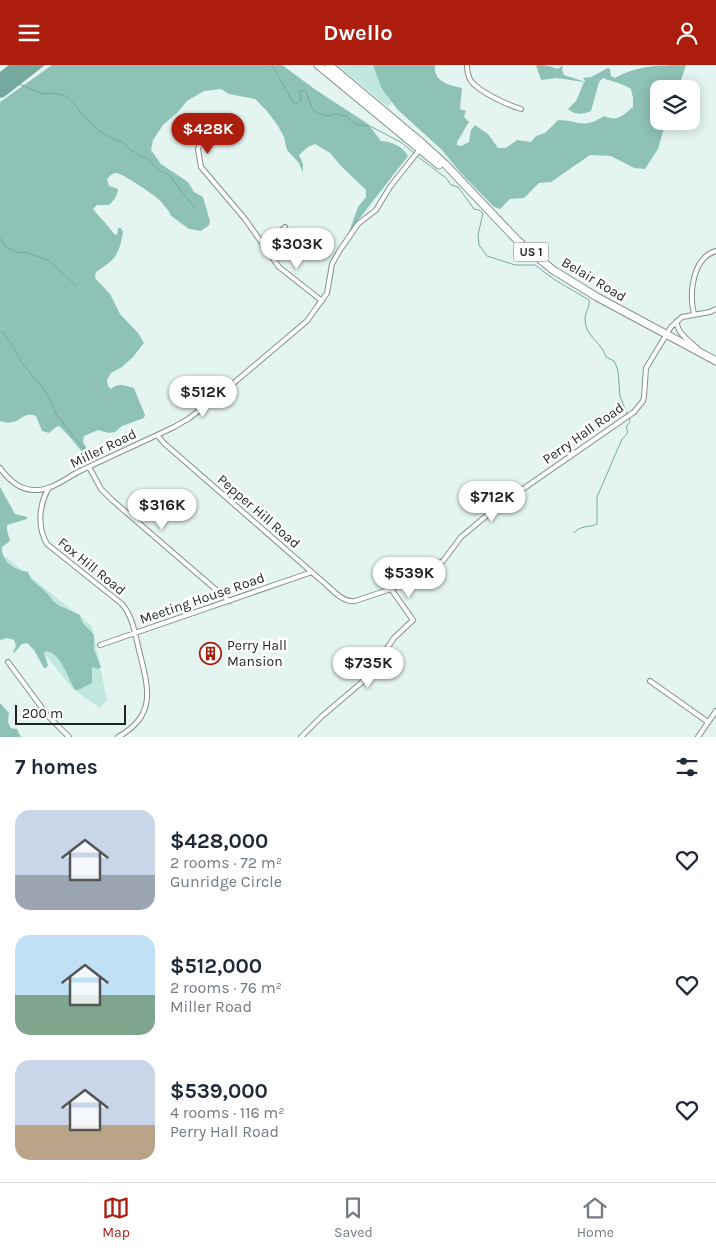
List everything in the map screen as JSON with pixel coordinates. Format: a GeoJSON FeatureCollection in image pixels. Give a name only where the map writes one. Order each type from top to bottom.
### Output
{"type":"FeatureCollection","features":[{"type":"Feature","properties":{"kind":"highway","name":"Belair Road"},"geometry":{"type":"LineString","coordinates":[[318,65],[418,150],[454,175],[518,241],[553,270],[597,297],[716,361]]}},
{"type":"Feature","properties":{"kind":"highway","name":"Belair Road"},"geometry":{"type":"LineString","coordinates":[[329,65],[418,150]]}},
{"type":"Feature","properties":{"kind":"street"},"geometry":{"type":"LineString","coordinates":[[467,65],[469,75],[474,84],[503,102],[521,109]]}},
{"type":"Feature","properties":{"kind":"street"},"geometry":{"type":"LineString","coordinates":[[210,128],[202,137],[198,149],[201,167],[244,219],[279,267],[322,301]]}},
{"type":"Feature","properties":{"kind":"street","name":"Miller Road"},"geometry":{"type":"LineString","coordinates":[[48,489],[188,419],[216,398],[307,321],[322,301],[329,287],[334,259],[354,229],[376,210],[390,187],[418,150]]}},
{"type":"Feature","properties":{"kind":"street"},"geometry":{"type":"LineString","coordinates":[[263,246],[285,227]]}},
{"type":"Feature","properties":{"kind":"street"},"geometry":{"type":"LineString","coordinates":[[694,314],[691,296],[693,281],[702,260],[710,253],[716,251]]}},
{"type":"Feature","properties":{"kind":"street"},"geometry":{"type":"LineString","coordinates":[[700,352],[680,332],[677,326],[678,321],[682,317],[710,312],[716,309]]}},
{"type":"Feature","properties":{"kind":"street","name":"Perry Hall Road"},"geometry":{"type":"LineString","coordinates":[[350,602],[391,589],[443,561],[461,537],[498,506],[628,417],[643,401],[646,368],[668,335],[671,327],[678,321]]}},
{"type":"Feature","properties":{"kind":"street","name":"Pepper Hill Road"},"geometry":{"type":"LineString","coordinates":[[156,435],[164,445],[345,600],[350,602]]}},
{"type":"Feature","properties":{"kind":"street"},"geometry":{"type":"LineString","coordinates":[[89,467],[101,489],[112,500],[229,601]]}},
{"type":"Feature","properties":{"kind":"street"},"geometry":{"type":"LineString","coordinates":[[0,468],[10,480],[23,488],[33,491],[48,489]]}},
{"type":"Feature","properties":{"kind":"street","name":"Fox Hill Road"},"geometry":{"type":"LineString","coordinates":[[48,489],[40,518],[42,533],[47,544],[122,604],[130,616],[136,633],[147,682],[148,700],[145,711],[137,723],[129,731],[118,737]]}},
{"type":"Feature","properties":{"kind":"street","name":"Meeting House Road"},"geometry":{"type":"LineString","coordinates":[[100,645],[312,572]]}},
{"type":"Feature","properties":{"kind":"street"},"geometry":{"type":"LineString","coordinates":[[301,737],[320,717],[361,683],[394,638],[412,620],[391,589]]}},
{"type":"Feature","properties":{"kind":"street"},"geometry":{"type":"LineString","coordinates":[[8,662],[48,716],[69,737]]}},
{"type":"Feature","properties":{"kind":"street"},"geometry":{"type":"LineString","coordinates":[[650,681],[708,722]]}},
{"type":"Feature","properties":{"kind":"street"},"geometry":{"type":"LineString","coordinates":[[698,737],[716,711]]}},
{"type":"Feature","properties":{"kind":"shaded area"},"geometry":{"type":"Polygon","coordinates":[[[9,65],[45,65],[4,97],[0,98],[0,72],[9,65]]]}},
{"type":"Feature","properties":{"kind":"shaded area"},"geometry":{"type":"Polygon","coordinates":[[[52,65],[282,65],[368,124],[381,141],[397,145],[408,156],[349,232],[358,207],[366,197],[366,190],[330,153],[315,144],[308,147],[299,155],[303,164],[303,172],[298,162],[287,150],[284,137],[278,126],[255,99],[229,94],[221,89],[204,91],[187,101],[163,125],[153,140],[151,150],[161,164],[188,182],[194,192],[203,197],[210,221],[209,225],[201,231],[189,229],[170,215],[164,205],[154,196],[117,173],[112,174],[107,179],[109,186],[118,189],[114,199],[109,205],[97,205],[93,209],[114,234],[117,235],[118,228],[121,228],[123,232],[120,246],[115,256],[96,272],[95,278],[110,294],[120,314],[138,333],[144,343],[122,367],[111,373],[107,380],[108,386],[111,389],[119,385],[134,388],[145,415],[144,418],[122,426],[115,432],[109,433],[98,430],[84,436],[83,442],[90,454],[90,460],[59,426],[49,433],[42,431],[36,416],[27,415],[7,423],[0,421],[0,102],[52,65]]]}},
{"type":"Feature","properties":{"kind":"shaded area"},"geometry":{"type":"Polygon","coordinates":[[[337,65],[425,65],[388,107],[337,65]]]}},
{"type":"Feature","properties":{"kind":"shaded area"},"geometry":{"type":"Polygon","coordinates":[[[373,65],[435,65],[435,71],[439,79],[447,84],[462,88],[460,109],[466,111],[464,117],[469,122],[457,145],[461,146],[469,142],[471,130],[475,125],[488,134],[498,148],[506,148],[517,140],[531,142],[536,136],[545,133],[558,120],[590,123],[604,116],[616,118],[633,107],[631,89],[603,78],[599,82],[591,111],[581,114],[576,113],[568,109],[576,101],[584,82],[557,78],[541,80],[536,65],[545,65],[558,69],[562,66],[564,75],[586,82],[583,78],[591,77],[608,68],[610,69],[611,76],[615,78],[641,68],[686,65],[681,80],[650,80],[650,130],[663,130],[658,149],[645,169],[634,168],[611,156],[590,155],[551,182],[539,183],[524,198],[510,199],[500,209],[494,207],[459,171],[442,150],[398,110],[382,89],[373,65]]]}},
{"type":"Feature","properties":{"kind":"shaded area"},"geometry":{"type":"Polygon","coordinates":[[[0,487],[15,514],[27,517],[27,519],[7,525],[10,541],[2,547],[6,561],[18,569],[28,572],[31,579],[53,601],[80,615],[82,622],[94,635],[94,650],[101,667],[98,669],[92,667],[92,683],[78,690],[75,690],[64,667],[56,656],[46,651],[44,653],[48,665],[44,668],[34,650],[27,643],[22,644],[14,653],[16,646],[14,640],[7,638],[0,640],[0,487]]]}},
{"type":"Feature","properties":{"kind":"shaded area"},"geometry":{"type":"Polygon","coordinates":[[[0,550],[1,553],[92,626],[107,700],[100,708],[73,689],[14,616],[0,550]]]}},
{"type":"Feature","properties":{"kind":"shaded area"},"geometry":{"type":"Polygon","coordinates":[[[0,703],[9,713],[8,722],[11,728],[17,729],[21,737],[0,737],[0,703]]]}},
{"type":"Feature","properties":{"kind":"waterway"},"geometry":{"type":"LineString","coordinates":[[272,65],[294,104],[301,101],[300,91],[305,90],[313,110],[317,113],[330,116],[336,114],[345,116],[358,125],[370,126],[402,143],[414,153]]}},
{"type":"Feature","properties":{"kind":"waterway"},"geometry":{"type":"LineString","coordinates":[[19,84],[43,94],[54,93],[66,96],[85,118],[101,132],[123,142],[130,150],[141,157],[146,157],[157,169],[169,175],[195,208]]}},
{"type":"Feature","properties":{"kind":"waterway"},"geometry":{"type":"LineString","coordinates":[[417,156],[446,178],[451,185],[458,187],[474,209],[483,213],[478,235],[479,245],[487,256],[515,265],[535,265],[555,280],[589,300],[585,316],[586,325],[606,357],[614,361],[616,365],[620,396],[627,414]]}},
{"type":"Feature","properties":{"kind":"waterway"},"geometry":{"type":"LineString","coordinates":[[0,238],[6,247],[16,252],[28,253],[48,260],[77,286]]}},
{"type":"Feature","properties":{"kind":"waterway"},"geometry":{"type":"LineString","coordinates":[[0,331],[4,333],[23,365],[41,385],[50,399],[56,414],[90,457]]}},
{"type":"Feature","properties":{"kind":"waterway"},"geometry":{"type":"LineString","coordinates":[[574,533],[576,530],[597,524],[597,497],[622,439],[627,433],[626,427],[630,422],[629,417]]}},
{"type":"Feature","properties":{"kind":"place","name":"Perry Hall Mansion"},"geometry":{"type":"Point","coordinates":[211,653]}}]}
